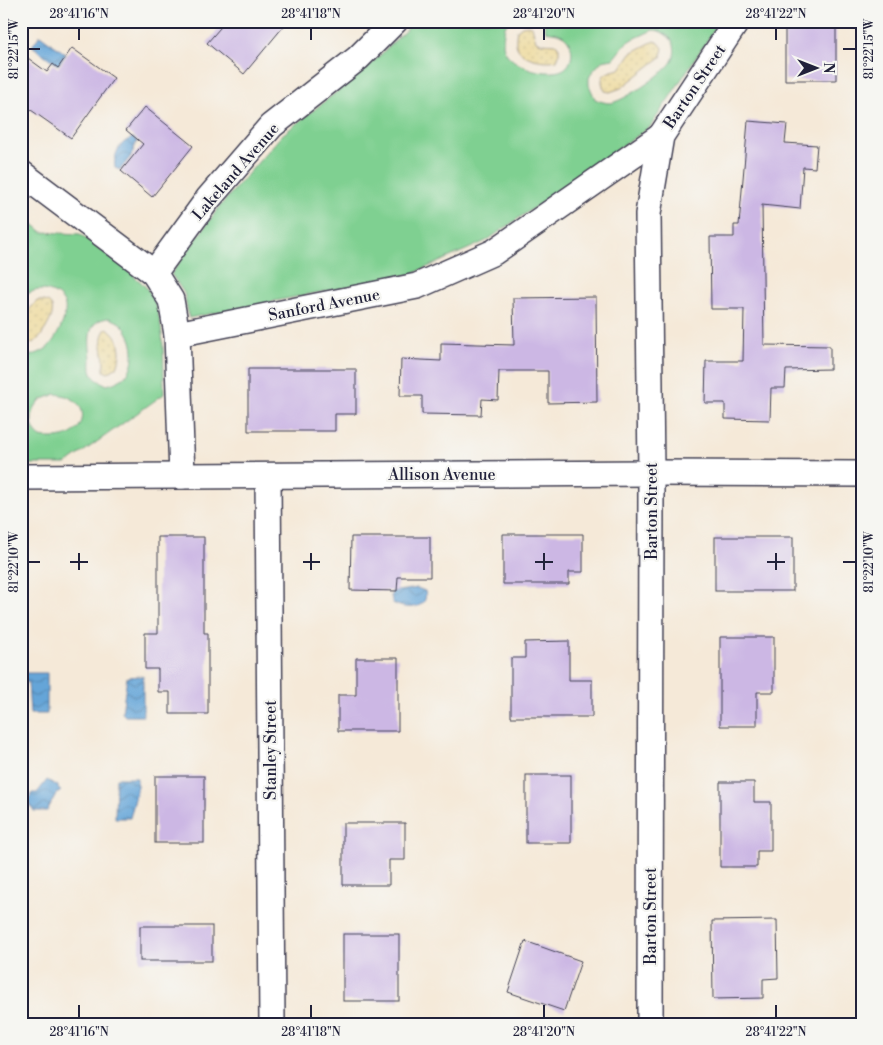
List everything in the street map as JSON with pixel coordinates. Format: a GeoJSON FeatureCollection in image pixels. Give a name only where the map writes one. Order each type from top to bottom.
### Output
{"type":"FeatureCollection","features":[{"type":"Feature","properties":{"kind":"street","name":"Lakeland Avenue"},"geometry":{"type":"LineString","coordinates":[[154,273],[208,199],[271,126],[358,58],[395,21]]}},
{"type":"Feature","properties":{"kind":"street","name":"Barton Street"},"geometry":{"type":"LineString","coordinates":[[650,1024],[651,473],[648,214],[661,136],[737,21]]}},
{"type":"Feature","properties":{"kind":"street","name":"Sanford Avenue"},"geometry":{"type":"LineString","coordinates":[[177,334],[417,286],[494,252],[661,136]]}},
{"type":"Feature","properties":{"kind":"street"},"geometry":{"type":"LineString","coordinates":[[21,173],[154,273],[171,300],[177,334],[182,476]]}},
{"type":"Feature","properties":{"kind":"street","name":"Allison Avenue"},"geometry":{"type":"LineString","coordinates":[[21,477],[651,473],[862,474]]}},
{"type":"Feature","properties":{"kind":"street","name":"Stanley Street"},"geometry":{"type":"LineString","coordinates":[[268,476],[272,1024]]}},
{"type":"Feature","properties":{"kind":"green space"},"geometry":{"type":"Polygon","coordinates":[[[415,21],[510,21],[505,26],[503,38],[504,49],[508,55],[521,65],[529,68],[538,71],[555,72],[567,67],[570,63],[571,47],[562,35],[546,31],[543,21],[720,21],[650,127],[486,241],[412,274],[189,318],[184,293],[171,274],[220,206],[282,135],[367,68],[415,21]],[[653,30],[627,42],[613,59],[602,61],[592,72],[589,78],[589,85],[595,99],[610,103],[624,98],[667,68],[673,60],[673,43],[670,38],[660,31],[653,30]]]}},
{"type":"Feature","properties":{"kind":"green space"},"geometry":{"type":"Polygon","coordinates":[[[21,214],[42,232],[80,234],[135,275],[134,277],[145,286],[153,298],[161,329],[164,394],[66,464],[21,464],[21,357],[41,352],[54,340],[64,316],[65,306],[60,297],[45,290],[29,293],[21,301],[21,214]],[[109,318],[96,323],[90,338],[91,371],[96,379],[107,385],[117,382],[125,376],[132,365],[133,358],[132,343],[126,330],[119,322],[109,318]],[[55,394],[41,400],[33,414],[32,424],[41,437],[65,436],[74,432],[80,425],[81,409],[76,402],[68,397],[55,394]]]}},
{"type":"Feature","properties":{"kind":"sand"},"geometry":{"type":"Polygon","coordinates":[[[527,25],[532,26],[536,41],[556,44],[559,48],[557,60],[534,59],[520,51],[516,43],[517,30],[527,25]]]}},
{"type":"Feature","properties":{"kind":"sand"},"geometry":{"type":"Polygon","coordinates":[[[654,41],[663,48],[661,57],[621,88],[610,92],[605,91],[602,81],[604,75],[620,69],[631,53],[654,41]]]}},
{"type":"Feature","properties":{"kind":"sand"},"geometry":{"type":"Polygon","coordinates":[[[37,301],[44,301],[51,305],[51,318],[38,340],[21,346],[21,319],[37,301]]]}},
{"type":"Feature","properties":{"kind":"sand"},"geometry":{"type":"Polygon","coordinates":[[[107,328],[115,336],[120,351],[117,367],[108,373],[104,371],[102,340],[107,328]]]}},
{"type":"Feature","properties":{"kind":"water"},"geometry":{"type":"Polygon","coordinates":[[[40,35],[66,54],[58,65],[32,46],[40,35]]]}},
{"type":"Feature","properties":{"kind":"water"},"geometry":{"type":"Polygon","coordinates":[[[133,138],[137,141],[131,156],[120,170],[115,168],[115,158],[118,149],[124,142],[133,138]]]}},
{"type":"Feature","properties":{"kind":"water"},"geometry":{"type":"Polygon","coordinates":[[[417,588],[425,591],[426,597],[420,605],[403,607],[393,603],[392,592],[417,588]]]}},
{"type":"Feature","properties":{"kind":"water"},"geometry":{"type":"Polygon","coordinates":[[[24,673],[47,673],[47,714],[30,714],[28,682],[24,682],[24,673]]]}},
{"type":"Feature","properties":{"kind":"water"},"geometry":{"type":"Polygon","coordinates":[[[143,676],[143,716],[125,716],[122,713],[127,677],[143,676]]]}},
{"type":"Feature","properties":{"kind":"water"},"geometry":{"type":"Polygon","coordinates":[[[116,778],[137,778],[137,791],[130,818],[115,818],[116,778]]]}},
{"type":"Feature","properties":{"kind":"water"},"geometry":{"type":"Polygon","coordinates":[[[47,780],[58,786],[58,789],[61,791],[57,792],[47,811],[34,811],[28,800],[32,793],[37,793],[47,780]]]}},
{"type":"Feature","properties":{"kind":"building"},"geometry":{"type":"Polygon","coordinates":[[[226,21],[288,21],[244,74],[207,43],[226,21]]]}},
{"type":"Feature","properties":{"kind":"building"},"geometry":{"type":"Polygon","coordinates":[[[785,24],[836,24],[836,80],[785,80],[785,24]]]}},
{"type":"Feature","properties":{"kind":"building"},"geometry":{"type":"Polygon","coordinates":[[[72,48],[114,78],[71,138],[21,103],[21,53],[47,72],[53,64],[58,68],[72,48]]]}},
{"type":"Feature","properties":{"kind":"building"},"geometry":{"type":"Polygon","coordinates":[[[145,107],[193,146],[152,197],[121,171],[143,144],[126,130],[145,107]]]}},
{"type":"Feature","properties":{"kind":"building"},"geometry":{"type":"Polygon","coordinates":[[[748,121],[787,124],[785,143],[817,145],[815,168],[803,167],[800,209],[762,205],[764,345],[830,346],[830,369],[786,370],[785,388],[771,388],[770,420],[725,419],[725,403],[705,403],[706,361],[743,361],[744,309],[711,309],[710,237],[734,237],[734,225],[739,225],[748,121]]]}},
{"type":"Feature","properties":{"kind":"building"},"geometry":{"type":"Polygon","coordinates":[[[596,297],[597,402],[548,403],[548,371],[499,371],[498,400],[482,399],[481,415],[422,414],[422,396],[400,396],[401,359],[441,361],[441,343],[514,345],[513,298],[596,297]]]}},
{"type":"Feature","properties":{"kind":"building"},"geometry":{"type":"Polygon","coordinates":[[[248,369],[356,369],[356,414],[335,414],[335,431],[248,431],[248,369]]]}},
{"type":"Feature","properties":{"kind":"building"},"geometry":{"type":"Polygon","coordinates":[[[503,534],[583,534],[583,572],[569,572],[569,584],[503,584],[503,534]]]}},
{"type":"Feature","properties":{"kind":"building"},"geometry":{"type":"Polygon","coordinates":[[[158,537],[204,537],[204,633],[208,633],[208,714],[170,714],[170,692],[158,692],[158,669],[145,669],[145,633],[158,633],[158,537]]]}},
{"type":"Feature","properties":{"kind":"building"},"geometry":{"type":"Polygon","coordinates":[[[351,537],[430,537],[430,577],[398,577],[397,591],[350,590],[351,537]]]}},
{"type":"Feature","properties":{"kind":"building"},"geometry":{"type":"Polygon","coordinates":[[[715,537],[793,537],[793,591],[715,591],[715,537]]]}},
{"type":"Feature","properties":{"kind":"building"},"geometry":{"type":"Polygon","coordinates":[[[720,637],[774,637],[774,692],[757,692],[757,726],[720,726],[720,637]]]}},
{"type":"Feature","properties":{"kind":"building"},"geometry":{"type":"Polygon","coordinates":[[[569,641],[569,680],[592,680],[592,717],[511,717],[511,658],[525,658],[525,642],[569,641]]]}},
{"type":"Feature","properties":{"kind":"building"},"geometry":{"type":"Polygon","coordinates":[[[356,658],[398,658],[398,731],[338,731],[338,695],[356,695],[356,658]]]}},
{"type":"Feature","properties":{"kind":"building"},"geometry":{"type":"Polygon","coordinates":[[[526,775],[571,775],[571,843],[526,843],[526,775]]]}},
{"type":"Feature","properties":{"kind":"building"},"geometry":{"type":"Polygon","coordinates":[[[155,776],[204,776],[204,843],[155,843],[155,776]]]}},
{"type":"Feature","properties":{"kind":"building"},"geometry":{"type":"Polygon","coordinates":[[[720,782],[754,782],[754,802],[771,802],[771,851],[757,851],[757,867],[720,867],[720,782]]]}},
{"type":"Feature","properties":{"kind":"building"},"geometry":{"type":"Polygon","coordinates":[[[343,823],[405,823],[405,860],[389,860],[389,885],[343,885],[343,823]]]}},
{"type":"Feature","properties":{"kind":"building"},"geometry":{"type":"Polygon","coordinates":[[[777,920],[778,978],[763,979],[763,998],[713,999],[712,921],[777,920]]]}},
{"type":"Feature","properties":{"kind":"building"},"geometry":{"type":"Polygon","coordinates":[[[140,926],[212,926],[212,961],[140,961],[140,926]]]}},
{"type":"Feature","properties":{"kind":"building"},"geometry":{"type":"Polygon","coordinates":[[[343,934],[399,934],[399,1001],[343,1001],[343,934]]]}},
{"type":"Feature","properties":{"kind":"building"},"geometry":{"type":"Polygon","coordinates":[[[525,941],[581,961],[564,1011],[508,992],[525,941]]]}}]}
